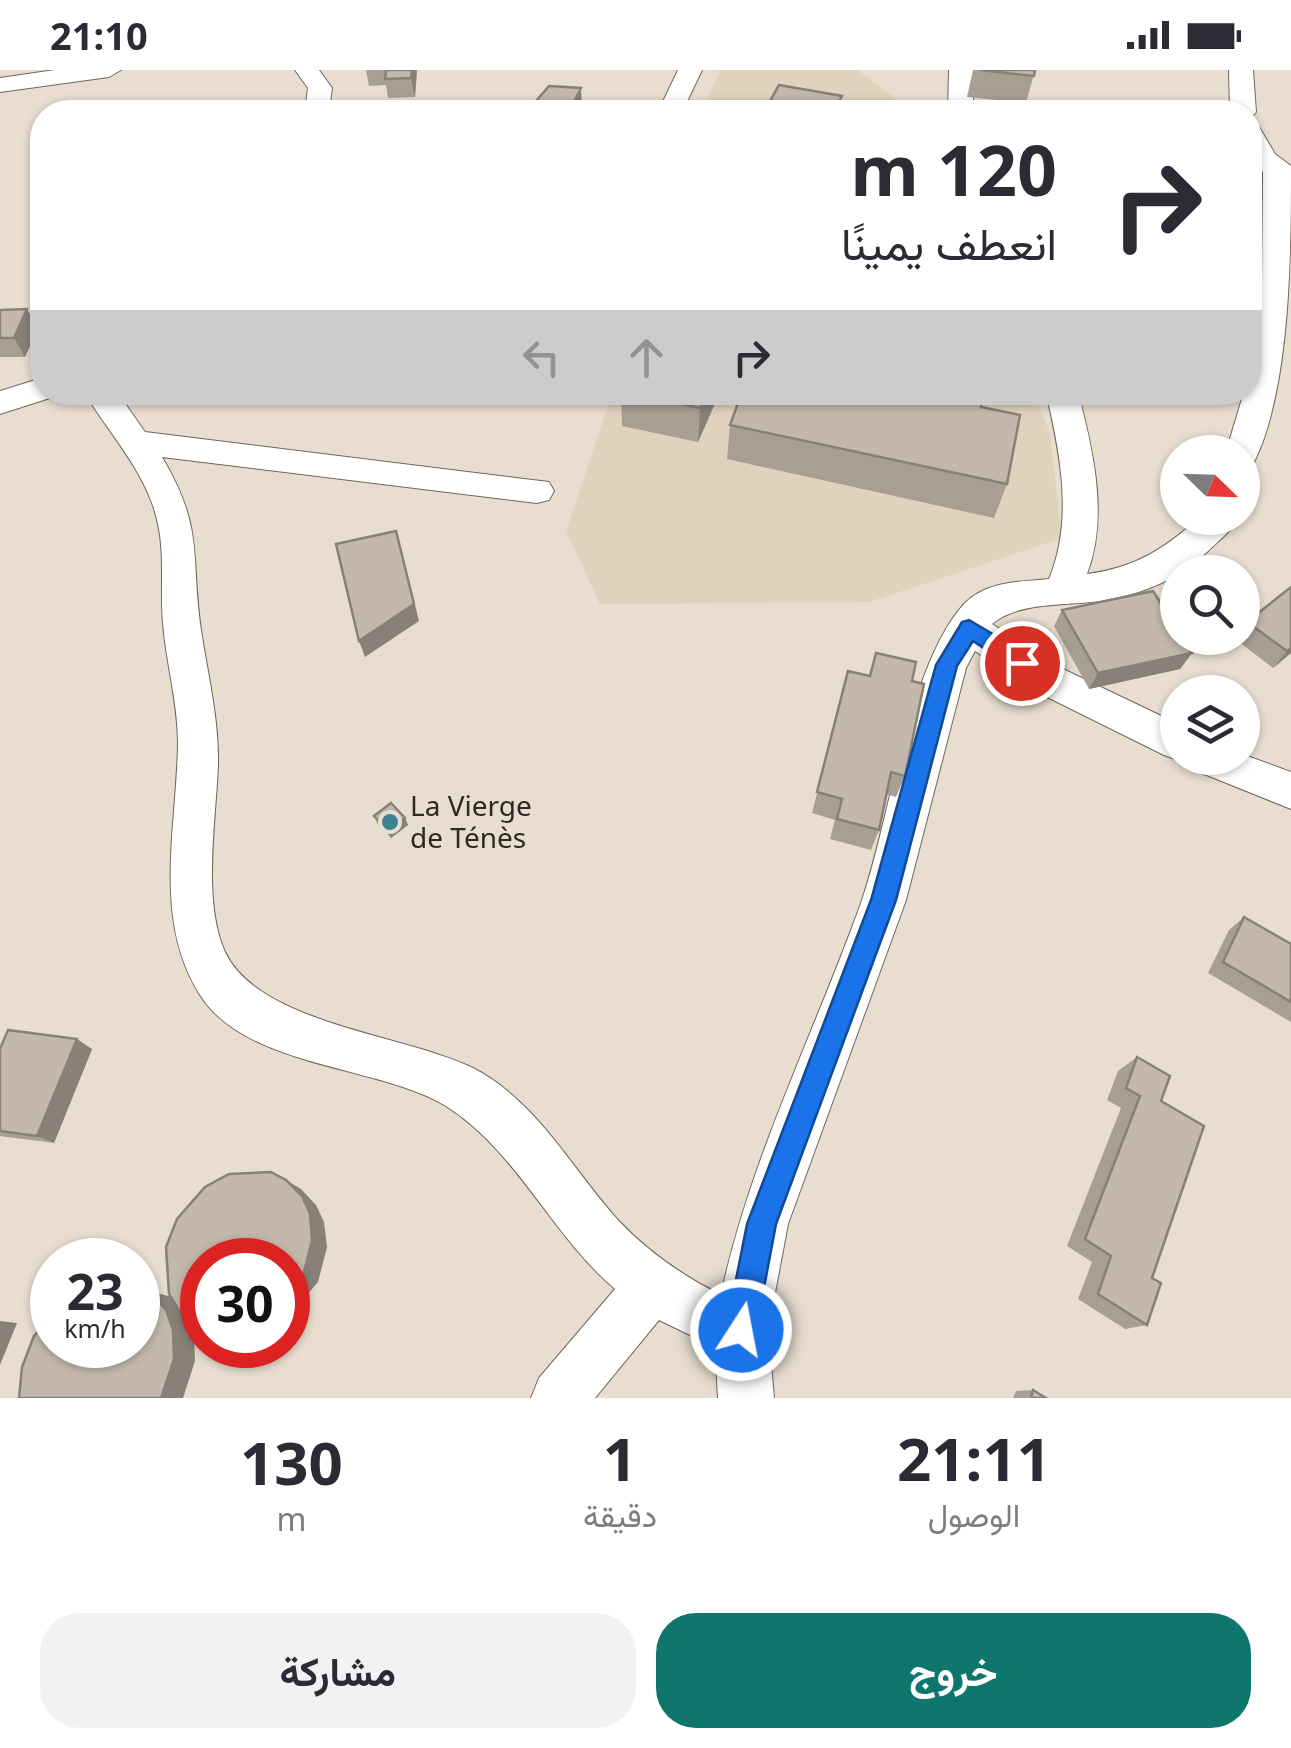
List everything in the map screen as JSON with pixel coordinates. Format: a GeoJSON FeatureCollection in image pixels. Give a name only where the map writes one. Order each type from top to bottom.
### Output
{"type":"FeatureCollection","features":[{"type":"Feature","properties":{"kind":"street"},"geometry":{"type":"LineString","coordinates":[[0,85],[109,70]]}},
{"type":"Feature","properties":{"kind":"street"},"geometry":{"type":"LineString","coordinates":[[306,70],[320,88],[318,100]]}},
{"type":"Feature","properties":{"kind":"street"},"geometry":{"type":"LineString","coordinates":[[676,100],[690,70]]}},
{"type":"Feature","properties":{"kind":"street"},"geometry":{"type":"LineString","coordinates":[[960,100],[961,70]]}},
{"type":"Feature","properties":{"kind":"street"},"geometry":{"type":"LineString","coordinates":[[1241,70],[1243,100]]}},
{"type":"Feature","properties":{"kind":"street"},"geometry":{"type":"LineString","coordinates":[[1262,401],[1280,345],[1270,164]]}},
{"type":"Feature","properties":{"kind":"street"},"geometry":{"type":"LineString","coordinates":[[0,403],[30,393]]}},
{"type":"Feature","properties":{"kind":"street"},"geometry":{"type":"LineString","coordinates":[[109,405],[135,442],[173,511],[182,627],[197,717],[194,822],[199,948],[218,983],[246,1007],[286,1027],[455,1084],[494,1112],[550,1172],[598,1236],[653,1286],[705,1317],[741,1330]]}},
{"type":"Feature","properties":{"kind":"street"},"geometry":{"type":"LineString","coordinates":[[1062,591],[1080,540],[1081,493],[1064,405]]}},
{"type":"Feature","properties":{"kind":"street"},"geometry":{"type":"LineString","coordinates":[[1249,435],[1260,405]]}},
{"type":"Feature","properties":{"kind":"street"},"geometry":{"type":"LineString","coordinates":[[135,442],[538,491]]}},
{"type":"Feature","properties":{"kind":"street"},"geometry":{"type":"LineString","coordinates":[[746,1398],[741,1330],[762,1224],[884,900],[947,665],[977,615],[997,599],[1147,574],[1174,561],[1203,535]]}},
{"type":"Feature","properties":{"kind":"street"},"geometry":{"type":"LineString","coordinates":[[969,628],[1049,680],[1160,733]]}},
{"type":"Feature","properties":{"kind":"street"},"geometry":{"type":"LineString","coordinates":[[1251,775],[1291,791]]}},
{"type":"Feature","properties":{"kind":"street"},"geometry":{"type":"LineString","coordinates":[[560,1398],[653,1286]]}},
{"type":"Feature","properties":{"kind":"shaded area"},"geometry":{"type":"Polygon","coordinates":[[[720,70],[858,70],[897,100],[707,100],[720,70]]]}},
{"type":"Feature","properties":{"kind":"shaded area"},"geometry":{"type":"Polygon","coordinates":[[[608,405],[1038,405],[1050,433],[1062,538],[869,602],[600,604],[566,531],[608,405]]]}},
{"type":"Feature","properties":{"kind":"building"},"geometry":{"type":"Polygon","coordinates":[[[386,70],[412,70],[411,78],[385,79],[386,70]]]}},
{"type":"Feature","properties":{"kind":"building"},"geometry":{"type":"Polygon","coordinates":[[[980,70],[1035,70],[1034,76],[980,70]]]}},
{"type":"Feature","properties":{"kind":"building"},"geometry":{"type":"Polygon","coordinates":[[[779,85],[842,96],[840,100],[771,100],[779,85]]]}},
{"type":"Feature","properties":{"kind":"building"},"geometry":{"type":"Polygon","coordinates":[[[549,86],[581,88],[575,100],[537,100],[549,86]]]}},
{"type":"Feature","properties":{"kind":"building"},"geometry":{"type":"Polygon","coordinates":[[[27,309],[14,338],[0,338],[0,310],[27,309]]]}},
{"type":"Feature","properties":{"kind":"building"},"geometry":{"type":"Polygon","coordinates":[[[737,405],[981,405],[1020,415],[1007,484],[730,425],[737,405]]]}},
{"type":"Feature","properties":{"kind":"building"},"geometry":{"type":"Polygon","coordinates":[[[396,531],[414,604],[359,641],[336,544],[396,531]]]}},
{"type":"Feature","properties":{"kind":"building"},"geometry":{"type":"Polygon","coordinates":[[[1291,587],[1291,648],[1287,651],[1260,631],[1260,612],[1291,587]]]}},
{"type":"Feature","properties":{"kind":"building"},"geometry":{"type":"Polygon","coordinates":[[[1153,591],[1160,602],[1160,655],[1183,655],[1098,673],[1062,610],[1153,591]]]}},
{"type":"Feature","properties":{"kind":"building"},"geometry":{"type":"Polygon","coordinates":[[[876,653],[916,662],[912,681],[924,684],[905,776],[891,772],[879,830],[837,819],[842,799],[817,792],[848,671],[870,676],[876,653]]]}},
{"type":"Feature","properties":{"kind":"building"},"geometry":{"type":"Polygon","coordinates":[[[391,803],[405,818],[388,831],[374,816],[391,803]]]}},
{"type":"Feature","properties":{"kind":"building"},"geometry":{"type":"Polygon","coordinates":[[[1244,917],[1291,944],[1291,1002],[1223,962],[1244,917]]]}},
{"type":"Feature","properties":{"kind":"building"},"geometry":{"type":"Polygon","coordinates":[[[8,1030],[77,1039],[37,1136],[0,1131],[0,1049],[8,1030]]]}},
{"type":"Feature","properties":{"kind":"building"},"geometry":{"type":"Polygon","coordinates":[[[1137,1057],[1170,1076],[1161,1101],[1204,1126],[1152,1278],[1161,1283],[1147,1325],[1098,1294],[1111,1256],[1085,1239],[1140,1096],[1126,1088],[1137,1057]]]}},
{"type":"Feature","properties":{"kind":"building"},"geometry":{"type":"Polygon","coordinates":[[[271,1172],[286,1180],[302,1196],[310,1214],[312,1240],[310,1248],[310,1238],[180,1238],[180,1312],[169,1294],[166,1247],[177,1219],[205,1187],[229,1174],[271,1172]]]}},
{"type":"Feature","properties":{"kind":"building"},"geometry":{"type":"Polygon","coordinates":[[[160,1303],[173,1330],[174,1359],[161,1398],[19,1398],[22,1367],[30,1346],[30,1368],[160,1368],[160,1303]]]}},
{"type":"Feature","properties":{"kind":"place","name":"La Vierge de Ténès"},"geometry":{"type":"Point","coordinates":[390,822]}},
{"type":"Feature","properties":{"kind":"route"},"geometry":{"type":"LineString","coordinates":[[741,1330],[762,1224],[884,900],[947,665],[969,628],[1022,663]]}}]}
